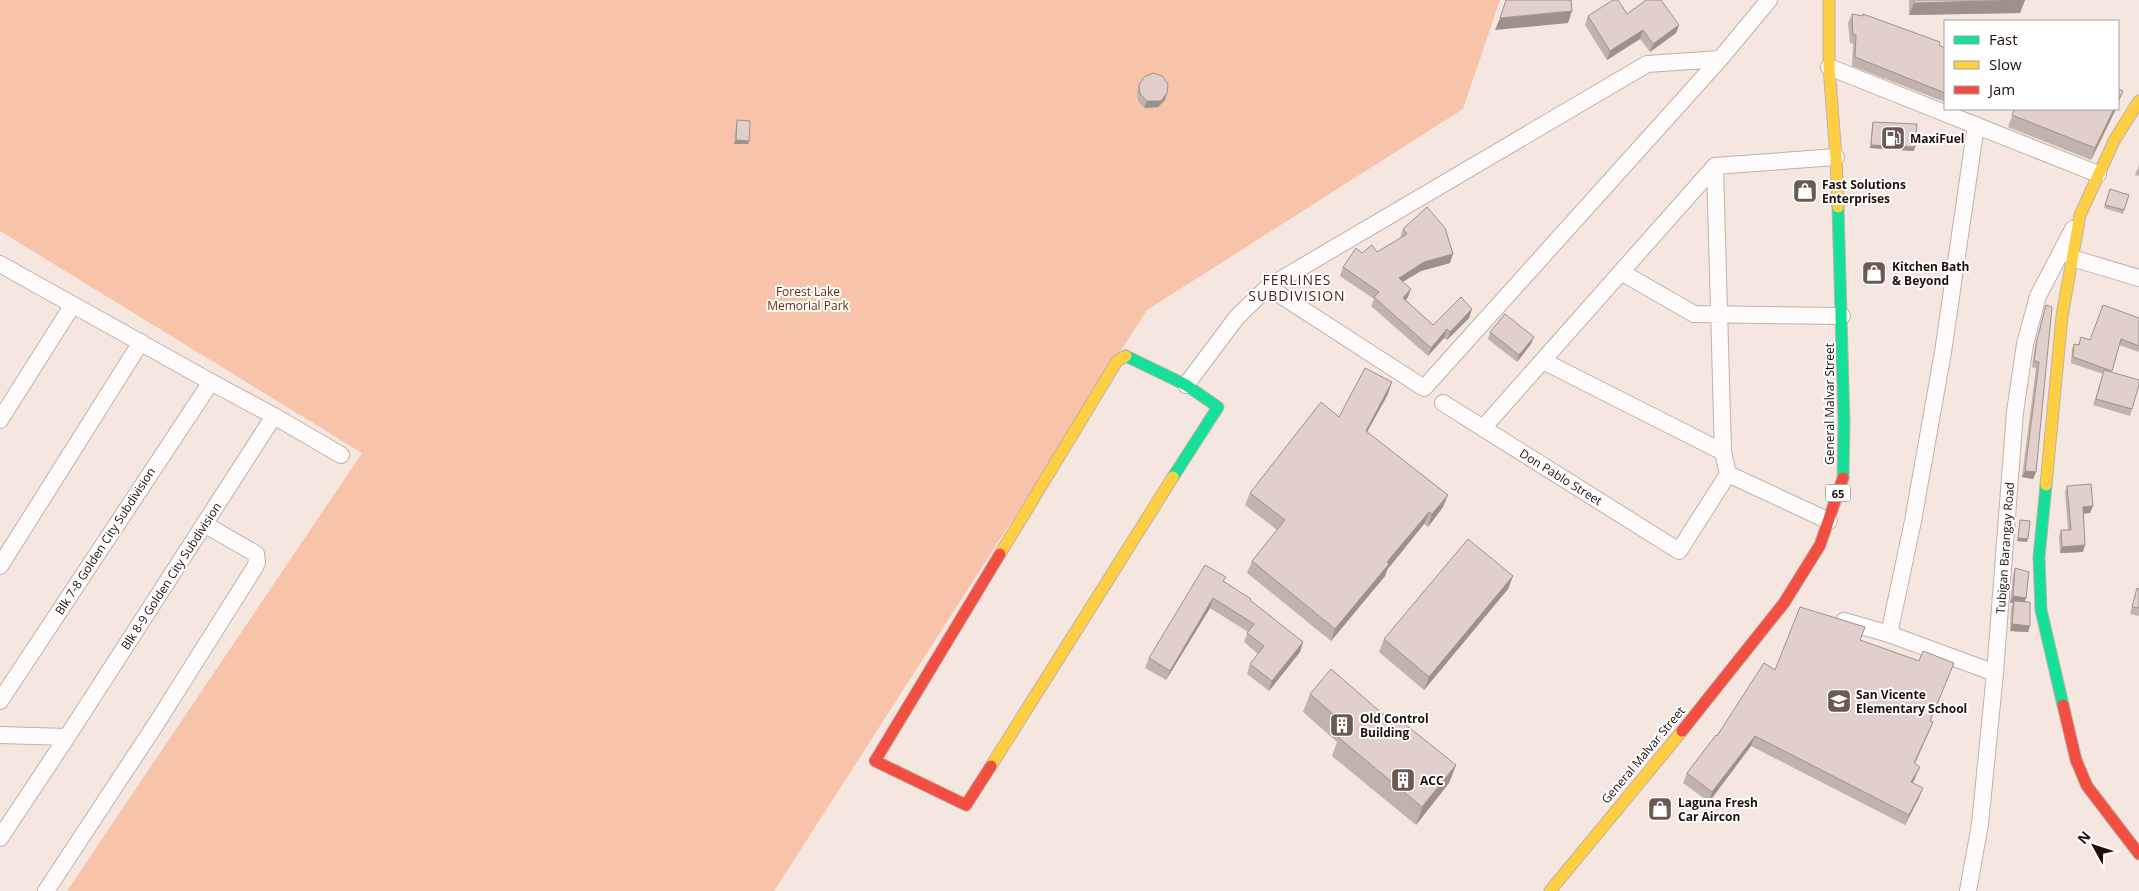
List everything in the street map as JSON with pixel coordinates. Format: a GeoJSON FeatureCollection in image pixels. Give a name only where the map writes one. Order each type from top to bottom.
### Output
{"type":"FeatureCollection","features":[{"type":"Feature","properties":{"kind":"main road","name":"General Malvar Street"},"geometry":{"type":"LineString","coordinates":[[1550,891],[1739,661],[1784,603],[1820,545],[1829,521],[1843,476],[1844,422],[1836,157],[1829,67],[1829,0]]}},
{"type":"Feature","properties":{"kind":"main road"},"geometry":{"type":"LineString","coordinates":[[2139,101],[2115,139],[2080,215],[2062,316],[2039,557],[2041,610],[2076,760],[2087,786],[2139,854]]}},
{"type":"Feature","properties":{"kind":"main road"},"geometry":{"type":"LineString","coordinates":[[1126,356],[1186,385],[1218,407],[966,805],[875,761],[1118,361],[1126,356]]}},
{"type":"Feature","properties":{"kind":"street"},"geometry":{"type":"LineString","coordinates":[[1268,288],[1424,388],[1720,59],[1769,0]]}},
{"type":"Feature","properties":{"kind":"street"},"geometry":{"type":"LineString","coordinates":[[1186,385],[1237,317],[1268,288],[1647,64],[1720,59]]}},
{"type":"Feature","properties":{"kind":"street"},"geometry":{"type":"LineString","coordinates":[[1829,67],[2098,174]]}},
{"type":"Feature","properties":{"kind":"street"},"geometry":{"type":"LineString","coordinates":[[1889,634],[1913,521],[1943,352],[1976,125]]}},
{"type":"Feature","properties":{"kind":"street"},"geometry":{"type":"LineString","coordinates":[[1483,428],[1715,166],[1836,157]]}},
{"type":"Feature","properties":{"kind":"street"},"geometry":{"type":"LineString","coordinates":[[1715,166],[1722,452],[1728,474],[1829,521]]}},
{"type":"Feature","properties":{"kind":"street","name":"Tubigan Barangay Road"},"geometry":{"type":"LineString","coordinates":[[1968,891],[1980,824],[1995,673],[2015,412],[2025,344],[2038,296],[2080,215]]}},
{"type":"Feature","properties":{"kind":"street"},"geometry":{"type":"LineString","coordinates":[[2072,258],[2139,278]]}},
{"type":"Feature","properties":{"kind":"street"},"geometry":{"type":"LineString","coordinates":[[1,267],[141,342],[341,455]]}},
{"type":"Feature","properties":{"kind":"street"},"geometry":{"type":"LineString","coordinates":[[1621,272],[1694,314],[1842,316]]}},
{"type":"Feature","properties":{"kind":"street"},"geometry":{"type":"LineString","coordinates":[[0,420],[72,306]]}},
{"type":"Feature","properties":{"kind":"street"},"geometry":{"type":"LineString","coordinates":[[0,566],[141,342]]}},
{"type":"Feature","properties":{"kind":"street"},"geometry":{"type":"LineString","coordinates":[[1543,360],[1722,452]]}},
{"type":"Feature","properties":{"kind":"street","name":"Blk 7-8 Golden City Subdivision"},"geometry":{"type":"LineString","coordinates":[[0,701],[211,382]]}},
{"type":"Feature","properties":{"kind":"street","name":"Don Pablo Street"},"geometry":{"type":"LineString","coordinates":[[1443,403],[1679,551],[1728,474]]}},
{"type":"Feature","properties":{"kind":"street","name":"Blk 8-9 Golden City Subdivision"},"geometry":{"type":"LineString","coordinates":[[0,838],[8,817],[67,737],[274,416]]}},
{"type":"Feature","properties":{"kind":"street"},"geometry":{"type":"LineString","coordinates":[[46,891],[156,724],[255,567],[257,562],[256,554],[204,524]]}},
{"type":"Feature","properties":{"kind":"street"},"geometry":{"type":"LineString","coordinates":[[1784,603],[1804,608]]}},
{"type":"Feature","properties":{"kind":"street"},"geometry":{"type":"LineString","coordinates":[[1832,617],[1889,634],[1995,673]]}},
{"type":"Feature","properties":{"kind":"street"},"geometry":{"type":"LineString","coordinates":[[0,735],[67,737]]}},
{"type":"Feature","properties":{"kind":"green space","name":"Forest Lake Memorial Park"},"geometry":{"type":"Polygon","coordinates":[[[0,0],[1500,0],[1463,109],[1147,310],[774,891],[67,891],[362,453],[0,231],[0,0]]]}},
{"type":"Feature","properties":{"kind":"building"},"geometry":{"type":"Polygon","coordinates":[[[1506,0],[1571,0],[1572,11],[1500,18],[1506,0]]]}},
{"type":"Feature","properties":{"kind":"building"},"geometry":{"type":"Polygon","coordinates":[[[1613,0],[1618,0],[1627,14],[1646,0],[1661,0],[1679,25],[1653,44],[1643,30],[1610,51],[1588,16],[1613,0]]]}},
{"type":"Feature","properties":{"kind":"building"},"geometry":{"type":"Polygon","coordinates":[[[1914,0],[2025,0],[1914,3],[1914,0]]]}},
{"type":"Feature","properties":{"kind":"building"},"geometry":{"type":"Polygon","coordinates":[[[1852,14],[1863,16],[1863,14],[1940,42],[1939,45],[1944,48],[1944,93],[1855,57],[1856,35],[1853,35],[1852,14]]]}},
{"type":"Feature","properties":{"kind":"building"},"geometry":{"type":"Polygon","coordinates":[[[1153,73],[1162,76],[1168,84],[1167,93],[1161,101],[1147,101],[1140,94],[1139,85],[1144,77],[1153,73]]]}},
{"type":"Feature","properties":{"kind":"building"},"geometry":{"type":"Polygon","coordinates":[[[2119,89],[2123,91],[2119,100],[2119,89]]]}},
{"type":"Feature","properties":{"kind":"building"},"geometry":{"type":"Polygon","coordinates":[[[2014,110],[2114,110],[2095,148],[2012,115],[2014,110]]]}},
{"type":"Feature","properties":{"kind":"building"},"geometry":{"type":"Polygon","coordinates":[[[737,120],[750,121],[749,141],[736,140],[737,120]]]}},
{"type":"Feature","properties":{"kind":"building","name":"MaxiFuel"},"geometry":{"type":"Polygon","coordinates":[[[1873,122],[1917,124],[1915,147],[1871,145],[1873,122]]]}},
{"type":"Feature","properties":{"kind":"building"},"geometry":{"type":"Polygon","coordinates":[[[2110,189],[2129,195],[2124,210],[2105,205],[2110,189]]]}},
{"type":"Feature","properties":{"kind":"building"},"geometry":{"type":"Polygon","coordinates":[[[1427,207],[1445,228],[1453,254],[1424,262],[1399,278],[1411,289],[1403,298],[1433,325],[1461,297],[1472,309],[1450,332],[1447,329],[1431,348],[1374,297],[1379,292],[1343,267],[1356,248],[1362,253],[1372,245],[1377,252],[1407,234],[1403,229],[1427,207]]]}},
{"type":"Feature","properties":{"kind":"building"},"geometry":{"type":"Polygon","coordinates":[[[2046,305],[2052,307],[2036,472],[2025,471],[2039,362],[2034,361],[2046,305]]]}},
{"type":"Feature","properties":{"kind":"building"},"geometry":{"type":"Polygon","coordinates":[[[2103,305],[2139,318],[2139,346],[2121,339],[2112,371],[2073,357],[2074,344],[2079,345],[2081,337],[2090,340],[2103,305]]]}},
{"type":"Feature","properties":{"kind":"building"},"geometry":{"type":"Polygon","coordinates":[[[1505,314],[1534,337],[1519,355],[1490,332],[1505,314]]]}},
{"type":"Feature","properties":{"kind":"building"},"geometry":{"type":"Polygon","coordinates":[[[1365,368],[1392,382],[1366,431],[1448,495],[1432,514],[1429,512],[1335,629],[1252,561],[1285,520],[1250,493],[1321,402],[1339,417],[1365,368]]]}},
{"type":"Feature","properties":{"kind":"building"},"geometry":{"type":"Polygon","coordinates":[[[2104,370],[2139,380],[2132,409],[2096,399],[2104,370]]]}},
{"type":"Feature","properties":{"kind":"building"},"geometry":{"type":"Polygon","coordinates":[[[2091,484],[2093,506],[2083,507],[2085,545],[2062,547],[2061,530],[2071,530],[2067,486],[2091,484]]]}},
{"type":"Feature","properties":{"kind":"building"},"geometry":{"type":"Polygon","coordinates":[[[2020,520],[2030,521],[2028,539],[2018,538],[2020,520]]]}},
{"type":"Feature","properties":{"kind":"building"},"geometry":{"type":"Polygon","coordinates":[[[1468,539],[1513,576],[1429,677],[1384,639],[1468,539]]]}},
{"type":"Feature","properties":{"kind":"building"},"geometry":{"type":"Polygon","coordinates":[[[1205,565],[1226,577],[1223,581],[1251,599],[1303,642],[1272,681],[1250,664],[1264,646],[1247,633],[1254,624],[1213,598],[1170,671],[1149,658],[1205,565]]]}},
{"type":"Feature","properties":{"kind":"building"},"geometry":{"type":"Polygon","coordinates":[[[2015,568],[2029,572],[2026,598],[2013,596],[2015,568]]]}},
{"type":"Feature","properties":{"kind":"building"},"geometry":{"type":"Polygon","coordinates":[[[2137,588],[2139,589],[2139,608],[2132,607],[2137,588]]]}},
{"type":"Feature","properties":{"kind":"building"},"geometry":{"type":"Polygon","coordinates":[[[2014,601],[2030,602],[2030,626],[2012,624],[2014,601]]]}},
{"type":"Feature","properties":{"kind":"building","name":"San Vicente Elementary School"},"geometry":{"type":"Polygon","coordinates":[[[1800,607],[1865,627],[1860,640],[1919,661],[1923,651],[1954,663],[1930,721],[1933,722],[1914,763],[1920,767],[1911,782],[1923,788],[1909,815],[1755,736],[1712,792],[1687,773],[1717,736],[1764,663],[1775,670],[1800,607]]]}},
{"type":"Feature","properties":{"kind":"building"},"geometry":{"type":"Polygon","coordinates":[[[1331,669],[1392,722],[1396,717],[1456,765],[1422,807],[1339,738],[1348,727],[1310,694],[1331,669]]]}},
{"type":"Feature","properties":{"kind":"traffic: fast"},"geometry":{"type":"LineString","coordinates":[[1838,207],[1844,422],[1843,478]]}},
{"type":"Feature","properties":{"kind":"traffic: fast"},"geometry":{"type":"LineString","coordinates":[[1126,356],[1186,385],[1218,407],[1173,477]]}},
{"type":"Feature","properties":{"kind":"traffic: fast"},"geometry":{"type":"LineString","coordinates":[[2046,485],[2039,557],[2041,610],[2063,705]]}},
{"type":"Feature","properties":{"kind":"traffic: slow"},"geometry":{"type":"LineString","coordinates":[[1829,0],[1829,67],[1838,207]]}},
{"type":"Feature","properties":{"kind":"traffic: slow"},"geometry":{"type":"LineString","coordinates":[[2046,485],[2062,316],[2080,215],[2115,139],[2139,101]]}},
{"type":"Feature","properties":{"kind":"traffic: slow"},"geometry":{"type":"LineString","coordinates":[[1000,554],[1117,361],[1126,356]]}},
{"type":"Feature","properties":{"kind":"traffic: slow"},"geometry":{"type":"LineString","coordinates":[[991,766],[1173,477]]}},
{"type":"Feature","properties":{"kind":"traffic: slow"},"geometry":{"type":"LineString","coordinates":[[1550,891],[1682,731]]}},
{"type":"Feature","properties":{"kind":"traffic: jam"},"geometry":{"type":"LineString","coordinates":[[1682,731],[1784,603],[1820,545],[1843,478]]}},
{"type":"Feature","properties":{"kind":"traffic: jam"},"geometry":{"type":"LineString","coordinates":[[991,766],[966,805],[875,761],[1000,554]]}},
{"type":"Feature","properties":{"kind":"traffic: jam"},"geometry":{"type":"LineString","coordinates":[[2063,705],[2076,760],[2087,786],[2139,854]]}},
{"type":"Feature","properties":{"kind":"place","name":"MaxiFuel"},"geometry":{"type":"Point","coordinates":[1893,138]}},
{"type":"Feature","properties":{"kind":"place","name":"Fast Solutions Enterprises"},"geometry":{"type":"Point","coordinates":[1805,191]}},
{"type":"Feature","properties":{"kind":"place","name":"Kitchen Bath & Beyond"},"geometry":{"type":"Point","coordinates":[1874,273]}},
{"type":"Feature","properties":{"kind":"place","name":"San Vicente Elementary School"},"geometry":{"type":"Point","coordinates":[1839,701]}},
{"type":"Feature","properties":{"kind":"place","name":"Old Control Building"},"geometry":{"type":"Point","coordinates":[1342,725]}},
{"type":"Feature","properties":{"kind":"place","name":"ACC"},"geometry":{"type":"Point","coordinates":[1403,780]}},
{"type":"Feature","properties":{"kind":"place","name":"Laguna Fresh Car Aircon"},"geometry":{"type":"Point","coordinates":[1660,809]}},
{"type":"Feature","properties":{"kind":"district","name":"FERLINES SUBDIVISION"},"geometry":{"type":"Point","coordinates":[1297,288]}}]}
